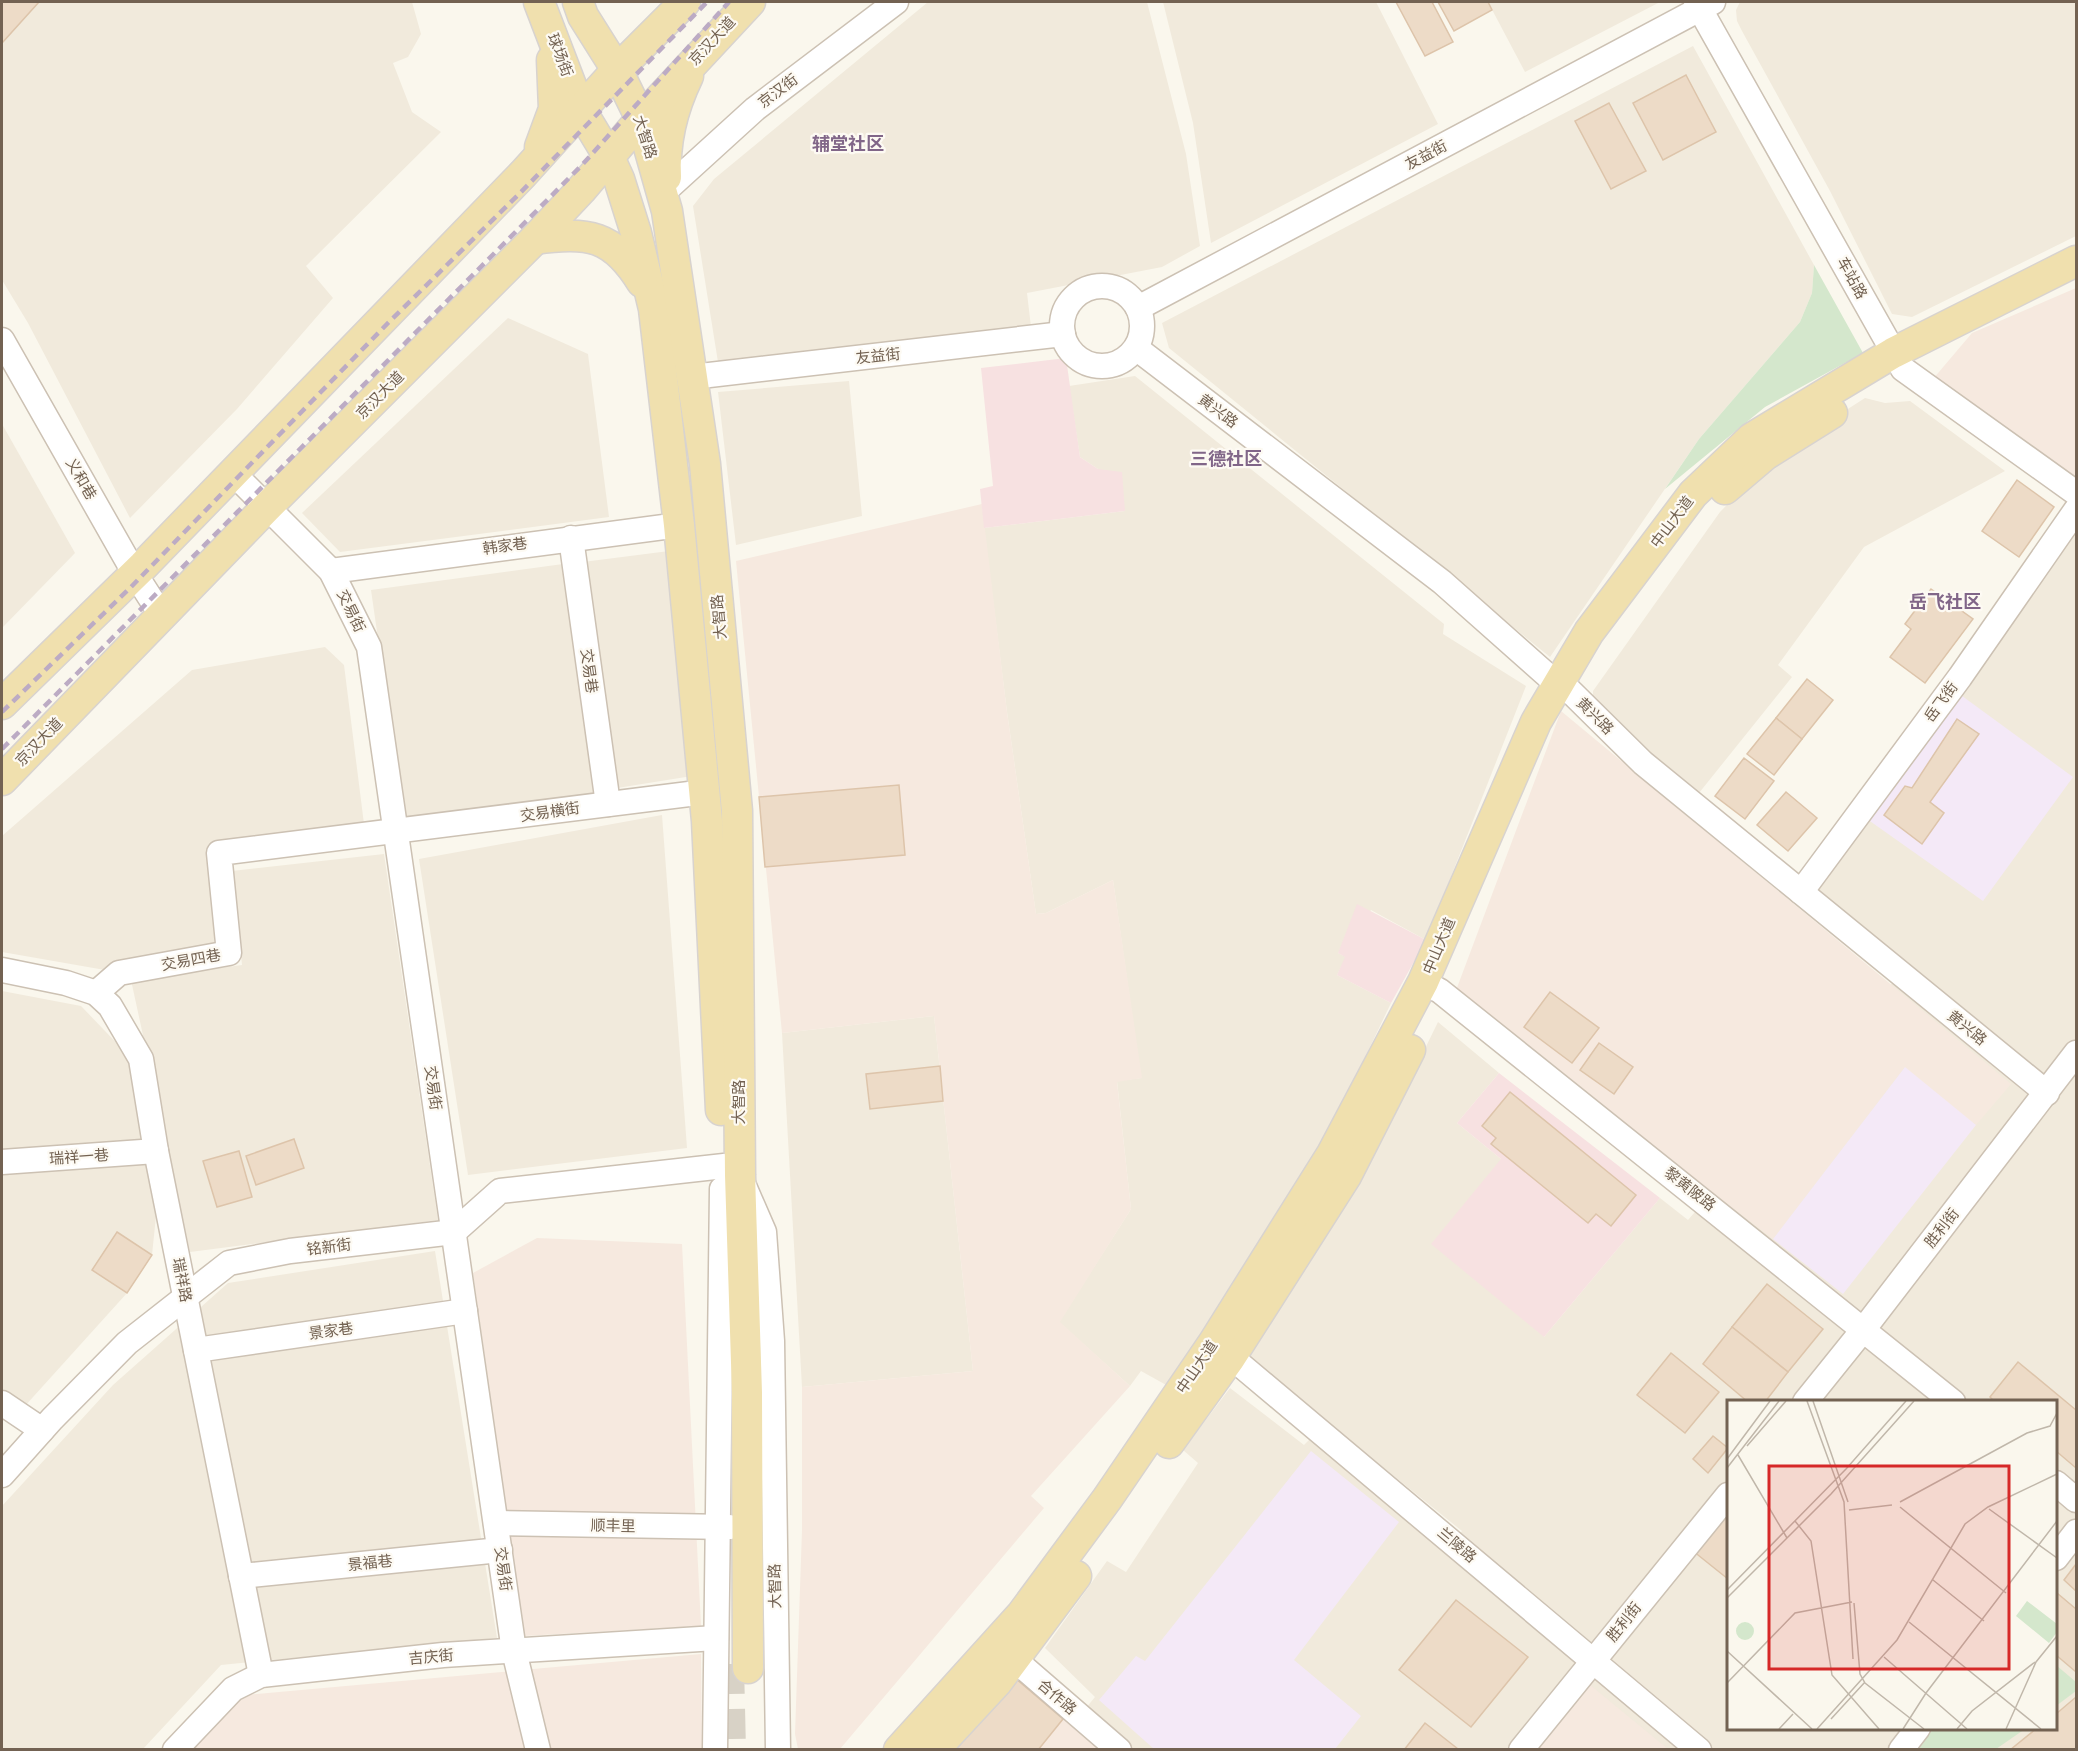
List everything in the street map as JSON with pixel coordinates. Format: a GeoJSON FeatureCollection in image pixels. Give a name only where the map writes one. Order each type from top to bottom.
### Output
{"type":"FeatureCollection","features":[{"type":"Feature","properties":{"kind":"main road"},"geometry":{"type":"LineString","coordinates":[[578,2],[583,16],[616,70]]}},
{"type":"Feature","properties":{"kind":"main road"},"geometry":{"type":"LineString","coordinates":[[2,704],[233,474],[527,170],[616,70],[685,2]]}},
{"type":"Feature","properties":{"kind":"main road","name":"京汉大道"},"geometry":{"type":"LineString","coordinates":[[2,780],[266,508],[535,239],[640,119],[750,2]]}},
{"type":"Feature","properties":{"kind":"main road"},"geometry":{"type":"LineString","coordinates":[[527,170],[545,137],[554,109],[552,57],[540,3]]}},
{"type":"Feature","properties":{"kind":"main road","name":"球场街"},"geometry":{"type":"LineString","coordinates":[[540,3],[580,109]]}},
{"type":"Feature","properties":{"kind":"main road"},"geometry":{"type":"LineString","coordinates":[[666,189],[667,140],[680,92],[697,57]]}},
{"type":"Feature","properties":{"kind":"main road","name":"大智路"},"geometry":{"type":"LineString","coordinates":[[580,109],[609,157],[636,233],[654,309],[679,525],[705,792],[729,1177],[747,1393],[739,1666],[723,1527],[730,1419],[729,1177],[737,812],[705,464],[666,211],[640,119],[616,70]]}},
{"type":"Feature","properties":{"kind":"main road"},"geometry":{"type":"LineString","coordinates":[[535,239],[557,236],[581,237],[613,246],[634,269],[654,309]]}},
{"type":"Feature","properties":{"kind":"main road","name":"中山大道"},"geometry":{"type":"LineString","coordinates":[[934,1749],[1004,1654],[1022,1614],[1222,1350],[1332,1154],[1431,987],[1536,722],[1564,687],[1589,632],[1693,494],[1752,438],[1898,361],[2076,261]]}},
{"type":"Feature","properties":{"kind":"main road","name":"中山大道"},"geometry":{"type":"LineString","coordinates":[[1898,361],[2076,278]]}},
{"type":"Feature","properties":{"kind":"main road","name":"中山大道"},"geometry":{"type":"LineString","coordinates":[[899,1749],[1004,1654]]}},
{"type":"Feature","properties":{"kind":"street","name":"京汉街"},"geometry":{"type":"LineString","coordinates":[[666,189],[754,109],[896,2]]}},
{"type":"Feature","properties":{"kind":"street","name":"友益街"},"geometry":{"type":"LineString","coordinates":[[1138,308],[1703,4]]}},
{"type":"Feature","properties":{"kind":"street","name":"车站路"},"geometry":{"type":"LineString","coordinates":[[1703,4],[1898,361],[2076,493]]}},
{"type":"Feature","properties":{"kind":"street"},"geometry":{"type":"LineString","coordinates":[[1106,286],[1118,289],[1138,308],[1142,321],[1141,335],[1136,348],[1117,363],[1103,366],[1089,364],[1077,357],[1068,347],[1063,334],[1063,316],[1069,303],[1079,293],[1092,287],[1106,286]]}},
{"type":"Feature","properties":{"kind":"street","name":"友益街"},"geometry":{"type":"LineString","coordinates":[[692,377],[1063,334]]}},
{"type":"Feature","properties":{"kind":"street","name":"义和巷"},"geometry":{"type":"LineString","coordinates":[[2,340],[135,574],[162,616]]}},
{"type":"Feature","properties":{"kind":"street","name":"黄兴路"},"geometry":{"type":"LineString","coordinates":[[1136,348],[1442,582],[1564,687],[1643,763],[2047,1093]]}},
{"type":"Feature","properties":{"kind":"street","name":"交易街"},"geometry":{"type":"LineString","coordinates":[[233,474],[331,571],[369,647],[514,1651],[538,1749]]}},
{"type":"Feature","properties":{"kind":"street","name":"岳飞街"},"geometry":{"type":"LineString","coordinates":[[1801,892],[1960,677],[2076,510]]}},
{"type":"Feature","properties":{"kind":"street","name":"韩家巷"},"geometry":{"type":"LineString","coordinates":[[331,571],[679,525]]}},
{"type":"Feature","properties":{"kind":"street","name":"交易巷"},"geometry":{"type":"LineString","coordinates":[[571,538],[608,804]]}},
{"type":"Feature","properties":{"kind":"street","name":"交易横街"},"geometry":{"type":"LineString","coordinates":[[219,853],[705,792]]}},
{"type":"Feature","properties":{"kind":"street","name":"交易四巷"},"geometry":{"type":"LineString","coordinates":[[96,993],[119,973],[229,953],[219,853]]}},
{"type":"Feature","properties":{"kind":"street"},"geometry":{"type":"LineString","coordinates":[[2,970],[66,983],[96,993]]}},
{"type":"Feature","properties":{"kind":"street","name":"黎黄陂路"},"geometry":{"type":"LineString","coordinates":[[1431,987],[1716,1209],[1952,1400]]}},
{"type":"Feature","properties":{"kind":"street","name":"瑞祥路"},"geometry":{"type":"LineString","coordinates":[[96,993],[110,1006],[141,1059],[156,1151],[261,1675]]}},
{"type":"Feature","properties":{"kind":"street","name":"胜利街"},"geometry":{"type":"LineString","coordinates":[[1806,1400],[1863,1330],[2076,1053]]}},
{"type":"Feature","properties":{"kind":"street","name":"瑞祥一巷"},"geometry":{"type":"LineString","coordinates":[[2,1162],[156,1151]]}},
{"type":"Feature","properties":{"kind":"street"},"geometry":{"type":"LineString","coordinates":[[454,1232],[500,1191],[729,1177]]}},
{"type":"Feature","properties":{"kind":"street","name":"大智路"},"geometry":{"type":"LineString","coordinates":[[729,1177],[764,1232],[772,1341],[778,1749]]}},
{"type":"Feature","properties":{"kind":"street","name":"铭新街"},"geometry":{"type":"LineString","coordinates":[[2,1475],[42,1430],[127,1343],[229,1263],[290,1251],[454,1232]]}},
{"type":"Feature","properties":{"kind":"street","name":"景家巷"},"geometry":{"type":"LineString","coordinates":[[196,1350],[465,1311]]}},
{"type":"Feature","properties":{"kind":"street","name":"兰陵路"},"geometry":{"type":"LineString","coordinates":[[1222,1350],[1699,1749]]}},
{"type":"Feature","properties":{"kind":"street"},"geometry":{"type":"LineString","coordinates":[[2,1403],[42,1430]]}},
{"type":"Feature","properties":{"kind":"street"},"geometry":{"type":"LineString","coordinates":[[2057,1485],[2076,1500]]}},
{"type":"Feature","properties":{"kind":"street","name":"胜利街"},"geometry":{"type":"LineString","coordinates":[[1521,1749],[1727,1496]]}},
{"type":"Feature","properties":{"kind":"street","name":"顺丰里"},"geometry":{"type":"LineString","coordinates":[[496,1523],[723,1527]]}},
{"type":"Feature","properties":{"kind":"street","name":"大智路"},"geometry":{"type":"LineString","coordinates":[[715,1749],[716,1638],[723,1527]]}},
{"type":"Feature","properties":{"kind":"street"},"geometry":{"type":"LineString","coordinates":[[2057,1556],[2076,1532]]}},
{"type":"Feature","properties":{"kind":"street","name":"景福巷"},"geometry":{"type":"LineString","coordinates":[[241,1576],[500,1550]]}},
{"type":"Feature","properties":{"kind":"street","name":"吉庆街"},"geometry":{"type":"LineString","coordinates":[[176,1749],[233,1689],[261,1675],[443,1655],[716,1638]]}},
{"type":"Feature","properties":{"kind":"street","name":"合作路"},"geometry":{"type":"LineString","coordinates":[[1004,1654],[1119,1749]]}},
{"type":"Feature","properties":{"kind":"street"},"geometry":{"type":"LineString","coordinates":[[1901,1749],[1916,1730]]}},
{"type":"Feature","properties":{"kind":"shaded area"},"geometry":{"type":"Polygon","coordinates":[[[2,2],[412,2],[421,34],[408,57],[393,63],[412,112],[441,132],[306,266],[333,298],[237,409],[130,518],[28,323],[2,280],[2,2]]]}},
{"type":"Feature","properties":{"kind":"shaded area"},"geometry":{"type":"Polygon","coordinates":[[[928,2],[1147,2],[1186,154],[1200,246],[1162,267],[1027,293],[1031,327],[718,362],[693,206],[714,179],[928,2]]]}},
{"type":"Feature","properties":{"kind":"shaded area"},"geometry":{"type":"Polygon","coordinates":[[[1163,2],[1376,2],[1438,124],[1211,243],[1193,123],[1163,2]]]}},
{"type":"Feature","properties":{"kind":"shaded area"},"geometry":{"type":"Polygon","coordinates":[[[1488,2],[1660,2],[1525,72],[1488,2]]]}},
{"type":"Feature","properties":{"kind":"shaded area"},"geometry":{"type":"Polygon","coordinates":[[[1740,2],[2076,2],[2076,236],[1912,317],[1892,314],[1830,191],[1737,21],[1736,10],[1740,2]]]}},
{"type":"Feature","properties":{"kind":"shaded area"},"geometry":{"type":"Polygon","coordinates":[[[1693,46],[1814,265],[1812,293],[1800,322],[1699,439],[1550,657],[1169,348],[1162,323],[1693,46]]]}},
{"type":"Feature","properties":{"kind":"shaded area"},"geometry":{"type":"Polygon","coordinates":[[[2076,288],[2076,477],[1933,379],[1972,333],[2076,288]]]}},
{"type":"Feature","properties":{"kind":"shaded area"},"geometry":{"type":"Polygon","coordinates":[[[508,318],[588,354],[609,517],[340,552],[302,513],[508,318]]]}},
{"type":"Feature","properties":{"kind":"shaded area"},"geometry":{"type":"Polygon","coordinates":[[[1066,358],[1080,457],[1098,469],[1122,472],[1125,511],[984,528],[980,489],[993,486],[981,368],[1066,358]]]}},
{"type":"Feature","properties":{"kind":"shaded area"},"geometry":{"type":"Polygon","coordinates":[[[1135,376],[1444,624],[1443,634],[1526,686],[1426,940],[1371,910],[1338,953],[1346,957],[1337,975],[1391,1003],[1325,1141],[1168,1386],[1141,1371],[1130,1386],[1059,1322],[1131,1209],[1117,1081],[1141,1078],[1113,880],[1046,913],[1036,914],[984,528],[1125,511],[1098,469],[1080,457],[1069,386],[1135,376]]]}},
{"type":"Feature","properties":{"kind":"shaded area"},"geometry":{"type":"Polygon","coordinates":[[[849,381],[862,516],[736,545],[718,392],[849,381]]]}},
{"type":"Feature","properties":{"kind":"shaded area"},"geometry":{"type":"Polygon","coordinates":[[[1865,398],[1885,403],[1910,401],[2005,471],[1864,547],[1778,665],[1792,677],[1699,793],[1593,704],[1593,691],[1720,512],[1776,455],[1865,398]]]}},
{"type":"Feature","properties":{"kind":"shaded area"},"geometry":{"type":"Polygon","coordinates":[[[2,424],[75,553],[2,628],[2,424]]]}},
{"type":"Feature","properties":{"kind":"shaded area"},"geometry":{"type":"Polygon","coordinates":[[[982,504],[1007,712],[1036,914],[1046,913],[1113,880],[1142,1078],[1117,1082],[1131,1209],[1060,1322],[1130,1386],[1031,1496],[1044,1508],[840,1749],[798,1749],[795,1734],[802,1530],[802,1387],[973,1371],[934,1016],[782,1033],[736,561],[982,504]]]}},
{"type":"Feature","properties":{"kind":"shaded area"},"geometry":{"type":"Polygon","coordinates":[[[2076,528],[2076,1749],[1102,1749],[1072,1725],[1095,1697],[1045,1648],[1107,1561],[1126,1572],[1198,1463],[1183,1450],[1230,1388],[1304,1445],[1312,1437],[1452,1544],[1462,1531],[1245,1356],[1368,1165],[1438,1022],[1499,1073],[1457,1123],[1501,1159],[1544,1337],[1660,1198],[1688,1220],[1907,966],[1816,890],[2076,528]]]}},
{"type":"Feature","properties":{"kind":"shaded area"},"geometry":{"type":"Polygon","coordinates":[[[669,551],[692,776],[611,789],[583,562],[669,551]]]}},
{"type":"Feature","properties":{"kind":"shaded area"},"geometry":{"type":"Polygon","coordinates":[[[563,564],[597,794],[404,819],[371,590],[563,564]]]}},
{"type":"Feature","properties":{"kind":"shaded area"},"geometry":{"type":"Polygon","coordinates":[[[325,647],[344,665],[364,824],[208,844],[215,946],[105,970],[2,952],[2,836],[192,670],[325,647]]]}},
{"type":"Feature","properties":{"kind":"shaded area"},"geometry":{"type":"Polygon","coordinates":[[[1958,693],[2073,777],[1983,901],[1867,819],[1958,693]]]}},
{"type":"Feature","properties":{"kind":"shaded area"},"geometry":{"type":"Polygon","coordinates":[[[1561,711],[2011,1084],[1976,1125],[1904,1068],[1773,1239],[1455,993],[1561,711]]]}},
{"type":"Feature","properties":{"kind":"shaded area"},"geometry":{"type":"Polygon","coordinates":[[[662,815],[687,1148],[468,1175],[419,859],[662,815]]]}},
{"type":"Feature","properties":{"kind":"shaded area"},"geometry":{"type":"Polygon","coordinates":[[[384,854],[438,1220],[190,1252],[131,980],[242,965],[232,871],[384,854]]]}},
{"type":"Feature","properties":{"kind":"shaded area"},"geometry":{"type":"Polygon","coordinates":[[[1357,904],[1426,940],[1391,1003],[1337,975],[1345,957],[1338,953],[1357,904]]]}},
{"type":"Feature","properties":{"kind":"shaded area"},"geometry":{"type":"Polygon","coordinates":[[[2,991],[81,1006],[128,1055],[156,1216],[152,1255],[127,1293],[24,1407],[2,1393],[2,991]]]}},
{"type":"Feature","properties":{"kind":"shaded area"},"geometry":{"type":"Polygon","coordinates":[[[934,1016],[973,1371],[802,1387],[782,1033],[934,1016]]]}},
{"type":"Feature","properties":{"kind":"shaded area"},"geometry":{"type":"Polygon","coordinates":[[[1905,1067],[1976,1125],[1843,1294],[1773,1239],[1905,1067]]]}},
{"type":"Feature","properties":{"kind":"shaded area"},"geometry":{"type":"Polygon","coordinates":[[[1499,1073],[1660,1198],[1544,1337],[1431,1244],[1501,1159],[1457,1123],[1499,1073]]]}},
{"type":"Feature","properties":{"kind":"shaded area"},"geometry":{"type":"Polygon","coordinates":[[[537,1238],[682,1244],[701,1626],[524,1636],[473,1273],[537,1238]]]}},
{"type":"Feature","properties":{"kind":"shaded area"},"geometry":{"type":"Polygon","coordinates":[[[435,1251],[497,1638],[221,1665],[143,1749],[2,1749],[2,1506],[113,1385],[228,1283],[435,1251]]]}},
{"type":"Feature","properties":{"kind":"shaded area"},"geometry":{"type":"Polygon","coordinates":[[[1311,1451],[1399,1522],[1294,1660],[1361,1716],[1335,1749],[1154,1749],[1099,1700],[1136,1656],[1145,1661],[1311,1451]]]}},
{"type":"Feature","properties":{"kind":"shaded area"},"geometry":{"type":"Polygon","coordinates":[[[701,1654],[702,1749],[186,1750],[234,1696],[701,1654]]]}},
{"type":"Feature","properties":{"kind":"shaded area"},"geometry":{"type":"Polygon","coordinates":[[[1015,1678],[1099,1749],[949,1750],[1015,1678]]]}},
{"type":"Feature","properties":{"kind":"shaded area"},"geometry":{"type":"Polygon","coordinates":[[[1584,1680],[1668,1749],[1529,1750],[1584,1680]]]}},
{"type":"Feature","properties":{"kind":"green space"},"geometry":{"type":"Polygon","coordinates":[[[1814,265],[1863,353],[1765,407],[1665,489],[1699,439],[1800,322],[1812,293],[1814,265]]]}},
{"type":"Feature","properties":{"kind":"green space"},"geometry":{"type":"Polygon","coordinates":[[[2057,1666],[2076,1682],[2076,1691],[2057,1705],[2057,1666]]]}},
{"type":"Feature","properties":{"kind":"green space"},"geometry":{"type":"Polygon","coordinates":[[[1931,1730],[2024,1730],[1996,1749],[1914,1750],[1931,1730]]]}},
{"type":"Feature","properties":{"kind":"building"},"geometry":{"type":"Polygon","coordinates":[[[2,2],[39,2],[2,43],[2,2]]]}},
{"type":"Feature","properties":{"kind":"building"},"geometry":{"type":"Polygon","coordinates":[[[1396,2],[1432,2],[1453,42],[1425,56],[1396,2]]]}},
{"type":"Feature","properties":{"kind":"building"},"geometry":{"type":"Polygon","coordinates":[[[1438,2],[1488,2],[1492,10],[1454,31],[1438,2]]]}},
{"type":"Feature","properties":{"kind":"building"},"geometry":{"type":"Polygon","coordinates":[[[1686,75],[1716,132],[1663,160],[1633,103],[1686,75]]]}},
{"type":"Feature","properties":{"kind":"building"},"geometry":{"type":"Polygon","coordinates":[[[1609,103],[1646,171],[1611,189],[1575,121],[1609,103]]]}},
{"type":"Feature","properties":{"kind":"building"},"geometry":{"type":"Polygon","coordinates":[[[2017,480],[2054,507],[2019,557],[1982,531],[2017,480]]]}},
{"type":"Feature","properties":{"kind":"building"},"geometry":{"type":"Polygon","coordinates":[[[1931,589],[1973,619],[1925,683],[1890,657],[1911,629],[1905,624],[1931,589]]]}},
{"type":"Feature","properties":{"kind":"building"},"geometry":{"type":"Polygon","coordinates":[[[1807,679],[1833,700],[1802,739],[1776,718],[1807,679]]]}},
{"type":"Feature","properties":{"kind":"building"},"geometry":{"type":"Polygon","coordinates":[[[1776,718],[1802,739],[1774,775],[1747,754],[1776,718]]]}},
{"type":"Feature","properties":{"kind":"building"},"geometry":{"type":"Polygon","coordinates":[[[1957,719],[1979,734],[1930,802],[1944,813],[1922,844],[1884,815],[1905,786],[1912,788],[1957,719]]]}},
{"type":"Feature","properties":{"kind":"building"},"geometry":{"type":"Polygon","coordinates":[[[1744,758],[1774,781],[1745,819],[1715,796],[1744,758]]]}},
{"type":"Feature","properties":{"kind":"building"},"geometry":{"type":"Polygon","coordinates":[[[899,785],[905,855],[765,867],[759,797],[899,785]]]}},
{"type":"Feature","properties":{"kind":"building"},"geometry":{"type":"Polygon","coordinates":[[[1786,792],[1817,818],[1788,851],[1757,825],[1786,792]]]}},
{"type":"Feature","properties":{"kind":"building"},"geometry":{"type":"Polygon","coordinates":[[[1550,992],[1599,1028],[1572,1063],[1524,1027],[1550,992]]]}},
{"type":"Feature","properties":{"kind":"building"},"geometry":{"type":"Polygon","coordinates":[[[1599,1043],[1633,1067],[1614,1094],[1580,1070],[1599,1043]]]}},
{"type":"Feature","properties":{"kind":"building"},"geometry":{"type":"Polygon","coordinates":[[[940,1066],[943,1101],[870,1109],[866,1074],[940,1066]]]}},
{"type":"Feature","properties":{"kind":"building"},"geometry":{"type":"Polygon","coordinates":[[[1510,1092],[1636,1195],[1611,1226],[1596,1214],[1588,1223],[1491,1144],[1496,1138],[1482,1126],[1510,1092]]]}},
{"type":"Feature","properties":{"kind":"building"},"geometry":{"type":"Polygon","coordinates":[[[294,1139],[304,1168],[256,1185],[246,1156],[294,1139]]]}},
{"type":"Feature","properties":{"kind":"building"},"geometry":{"type":"Polygon","coordinates":[[[239,1151],[252,1197],[217,1207],[203,1161],[239,1151]]]}},
{"type":"Feature","properties":{"kind":"building"},"geometry":{"type":"Polygon","coordinates":[[[117,1232],[152,1255],[127,1293],[92,1270],[117,1232]]]}},
{"type":"Feature","properties":{"kind":"building"},"geometry":{"type":"Polygon","coordinates":[[[1767,1284],[1823,1329],[1788,1372],[1732,1327],[1767,1284]]]}},
{"type":"Feature","properties":{"kind":"building"},"geometry":{"type":"Polygon","coordinates":[[[1732,1327],[1788,1372],[1767,1400],[1746,1400],[1703,1364],[1732,1327]]]}},
{"type":"Feature","properties":{"kind":"building"},"geometry":{"type":"Polygon","coordinates":[[[1671,1353],[1719,1392],[1685,1433],[1637,1395],[1671,1353]]]}},
{"type":"Feature","properties":{"kind":"building"},"geometry":{"type":"Polygon","coordinates":[[[2018,1362],[2076,1410],[2076,1468],[2057,1452],[2057,1400],[1993,1400],[1990,1397],[2018,1362]]]}},
{"type":"Feature","properties":{"kind":"building"},"geometry":{"type":"Polygon","coordinates":[[[1713,1436],[1727,1447],[1708,1473],[1693,1459],[1713,1436]]]}},
{"type":"Feature","properties":{"kind":"building"},"geometry":{"type":"Polygon","coordinates":[[[1727,1510],[1727,1578],[1693,1551],[1727,1510]]]}},
{"type":"Feature","properties":{"kind":"building"},"geometry":{"type":"Polygon","coordinates":[[[2076,1564],[2076,1591],[2064,1580],[2076,1564]]]}},
{"type":"Feature","properties":{"kind":"building"},"geometry":{"type":"Polygon","coordinates":[[[2057,1593],[2076,1609],[2076,1672],[2057,1656],[2057,1593]]]}},
{"type":"Feature","properties":{"kind":"building"},"geometry":{"type":"Polygon","coordinates":[[[1456,1600],[1528,1657],[1471,1727],[1399,1670],[1456,1600]]]}},
{"type":"Feature","properties":{"kind":"building"},"geometry":{"type":"Polygon","coordinates":[[[1015,1678],[1063,1719],[1038,1750],[949,1750],[1015,1678]]]}},
{"type":"Feature","properties":{"kind":"building"},"geometry":{"type":"Polygon","coordinates":[[[2076,1697],[2076,1750],[2010,1750],[2035,1730],[2057,1730],[2057,1713],[2076,1697]]]}},
{"type":"Feature","properties":{"kind":"building"},"geometry":{"type":"Polygon","coordinates":[[[1425,1723],[1458,1749],[1404,1750],[1425,1723]]]}},
{"type":"Feature","properties":{"kind":"tunnel"},"geometry":{"type":"LineString","coordinates":[[729,1664],[731,1750]]}},
{"type":"Feature","properties":{"kind":"railway"},"geometry":{"type":"LineString","coordinates":[[2,712],[131,587],[388,323],[521,192],[707,2]]}},
{"type":"Feature","properties":{"kind":"railway"},"geometry":{"type":"LineString","coordinates":[[2,749],[582,165],[729,2]]}},
{"type":"Feature","properties":{"kind":"district","name":"辅堂社区"},"geometry":{"type":"Point","coordinates":[848,143]}},
{"type":"Feature","properties":{"kind":"district","name":"三德社区"},"geometry":{"type":"Point","coordinates":[1226,458]}},
{"type":"Feature","properties":{"kind":"district","name":"岳飞社区"},"geometry":{"type":"Point","coordinates":[1945,601]}}]}
